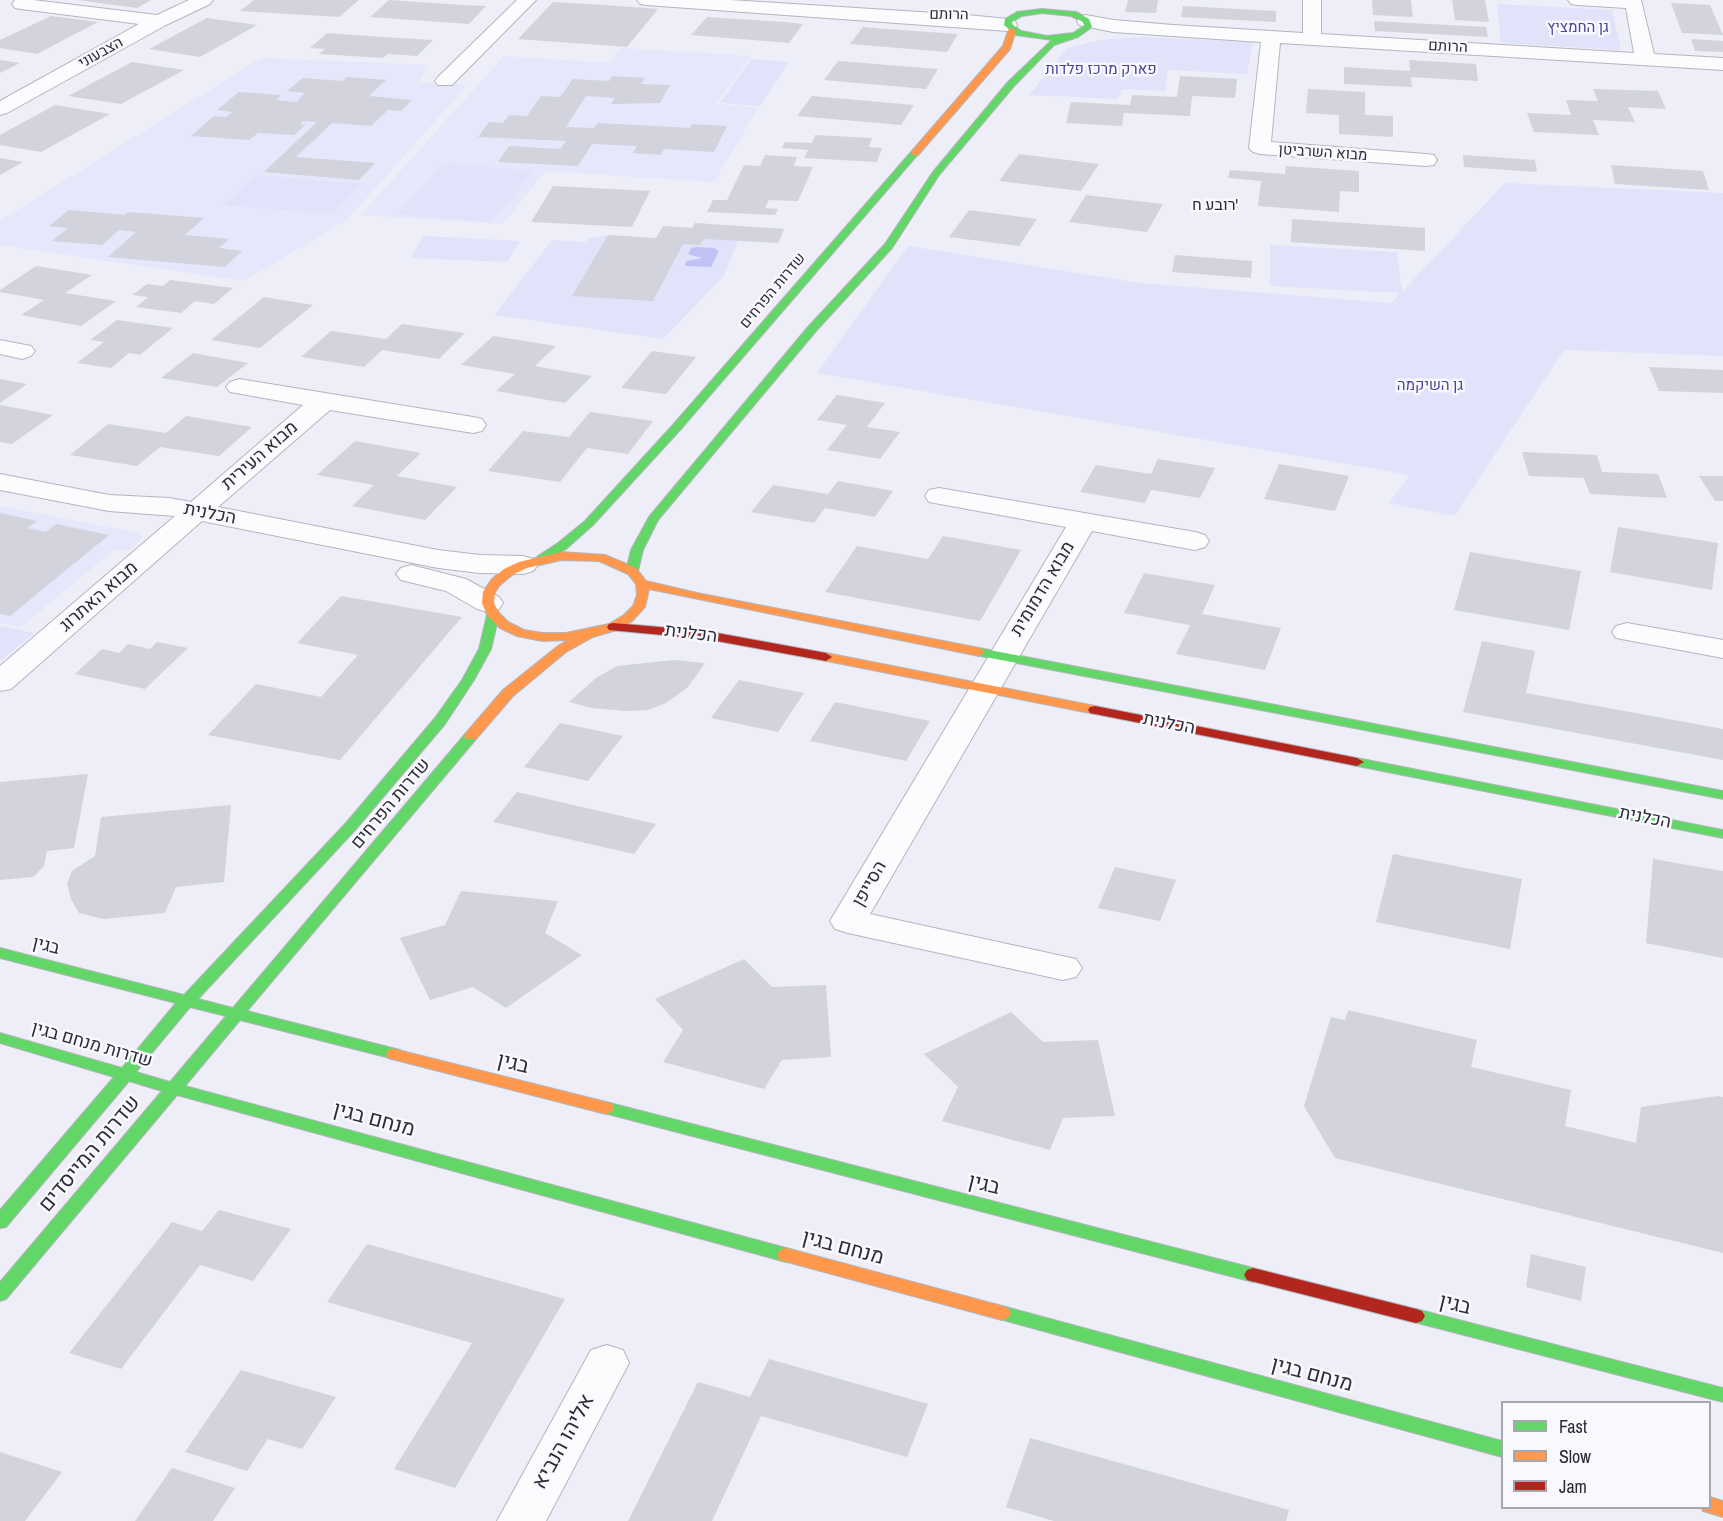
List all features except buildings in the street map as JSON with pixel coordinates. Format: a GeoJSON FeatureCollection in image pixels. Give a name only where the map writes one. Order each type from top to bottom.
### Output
{"type":"FeatureCollection","features":[{"type":"Feature","properties":{"kind":"street","name":"הצבעוני"},"geometry":{"type":"LineString","coordinates":[[0,109],[159,21],[204,0]]}},
{"type":"Feature","properties":{"kind":"street"},"geometry":{"type":"LineString","coordinates":[[444,81],[527,0]]}},
{"type":"Feature","properties":{"kind":"street","name":"הרותם"},"geometry":{"type":"LineString","coordinates":[[646,0],[790,4],[842,12],[1018,20]]}},
{"type":"Feature","properties":{"kind":"street","name":"שדרות הפרחים"},"geometry":{"type":"LineString","coordinates":[[187,1001],[351,826],[440,721],[468,680],[484,649],[490,609],[489,592],[496,582],[508,573],[562,546],[589,523],[676,428],[998,58],[1007,47],[1018,20],[1042,0]]}},
{"type":"Feature","properties":{"kind":"street"},"geometry":{"type":"LineString","coordinates":[[1073,0],[1077,26]]}},
{"type":"Feature","properties":{"kind":"street"},"geometry":{"type":"LineString","coordinates":[[1312,0],[1312,39]]}},
{"type":"Feature","properties":{"kind":"street"},"geometry":{"type":"LineString","coordinates":[[1576,0],[1634,3],[1645,59]]}},
{"type":"Feature","properties":{"kind":"street"},"geometry":{"type":"LineString","coordinates":[[0,15],[25,2],[159,21]]}},
{"type":"Feature","properties":{"kind":"street"},"geometry":{"type":"LineString","coordinates":[[1018,20],[1053,11],[1077,26]]}},
{"type":"Feature","properties":{"kind":"street"},"geometry":{"type":"LineString","coordinates":[[1018,20],[1037,37],[1077,26]]}},
{"type":"Feature","properties":{"kind":"street"},"geometry":{"type":"LineString","coordinates":[[632,571],[637,550],[653,519],[812,329],[889,246],[936,174],[1011,84],[1044,49],[1077,26]]}},
{"type":"Feature","properties":{"kind":"street","name":"הרותם"},"geometry":{"type":"LineString","coordinates":[[1077,26],[1723,64]]}},
{"type":"Feature","properties":{"kind":"street","name":"מבוא השרביטן"},"geometry":{"type":"LineString","coordinates":[[1271,37],[1260,148],[1426,160]]}},
{"type":"Feature","properties":{"kind":"street","name":"מבוא העירית"},"geometry":{"type":"LineString","coordinates":[[239,387],[473,425]]}},
{"type":"Feature","properties":{"kind":"street","name":"מבוא העירית"},"geometry":{"type":"LineString","coordinates":[[189,519],[324,401]]}},
{"type":"Feature","properties":{"kind":"street","name":"הכלנית"},"geometry":{"type":"LineString","coordinates":[[0,482],[109,503],[152,520],[189,519],[480,564],[532,562]]}},
{"type":"Feature","properties":{"kind":"street","name":"מבוא הדמומית"},"geometry":{"type":"LineString","coordinates":[[939,496],[1195,541]]}},
{"type":"Feature","properties":{"kind":"street","name":"הכלנית"},"geometry":{"type":"LineString","coordinates":[[189,519],[439,580],[464,588],[490,609]]}},
{"type":"Feature","properties":{"kind":"street","name":"מבוא האתרוג"},"geometry":{"type":"LineString","coordinates":[[0,682],[189,519]]}},
{"type":"Feature","properties":{"kind":"street","name":"מבוא הדמומית"},"geometry":{"type":"LineString","coordinates":[[1003,656],[1083,522]]}},
{"type":"Feature","properties":{"kind":"street"},"geometry":{"type":"LineString","coordinates":[[490,609],[504,625],[532,635],[566,637],[590,634],[613,627],[628,618],[639,607],[644,595],[642,584],[632,571],[601,558],[561,556],[532,562]]}},
{"type":"Feature","properties":{"kind":"street","name":"הכלנית"},"geometry":{"type":"LineString","coordinates":[[642,584],[697,597],[1723,795]]}},
{"type":"Feature","properties":{"kind":"street","name":"הכלנית"},"geometry":{"type":"LineString","coordinates":[[613,627],[706,635],[985,687],[1723,834]]}},
{"type":"Feature","properties":{"kind":"street"},"geometry":{"type":"LineString","coordinates":[[1627,632],[1723,649]]}},
{"type":"Feature","properties":{"kind":"street","name":"שדרות הפרחים"},"geometry":{"type":"LineString","coordinates":[[235,1014],[508,693],[562,649],[590,634]]}},
{"type":"Feature","properties":{"kind":"street","name":"הסייפן"},"geometry":{"type":"LineString","coordinates":[[1003,656],[848,921],[1064,968]]}},
{"type":"Feature","properties":{"kind":"street","name":"בגין"},"geometry":{"type":"LineString","coordinates":[[0,953],[187,1001]]}},
{"type":"Feature","properties":{"kind":"street"},"geometry":{"type":"LineString","coordinates":[[187,1001],[235,1014]]}},
{"type":"Feature","properties":{"kind":"street","name":"שדרות המייסדים"},"geometry":{"type":"LineString","coordinates":[[0,1222],[187,1001]]}},
{"type":"Feature","properties":{"kind":"street","name":"בגין"},"geometry":{"type":"LineString","coordinates":[[235,1014],[1723,1395]]}},
{"type":"Feature","properties":{"kind":"street","name":"שדרות המייסדים"},"geometry":{"type":"LineString","coordinates":[[0,1294],[235,1014]]}},
{"type":"Feature","properties":{"kind":"street","name":"שדרות מנחם בגין"},"geometry":{"type":"LineString","coordinates":[[0,1038],[173,1088]]}},
{"type":"Feature","properties":{"kind":"street","name":"מנחם בגין"},"geometry":{"type":"LineString","coordinates":[[173,1088],[1501,1448]]}},
{"type":"Feature","properties":{"kind":"street","name":"אליהו הנביא"},"geometry":{"type":"LineString","coordinates":[[521,1521],[607,1363]]}},
{"type":"Feature","properties":{"kind":"shaded area"},"geometry":{"type":"Polygon","coordinates":[[[622,48],[751,56],[716,104],[759,107],[714,182],[545,171],[503,224],[361,215],[504,56],[609,63],[622,48]]]}},
{"type":"Feature","properties":{"kind":"shaded area"},"geometry":{"type":"Polygon","coordinates":[[[261,58],[429,65],[418,82],[467,85],[347,220],[244,281],[0,245],[0,221],[261,58]]]}},
{"type":"Feature","properties":{"kind":"shaded area"},"geometry":{"type":"Polygon","coordinates":[[[0,506],[142,534],[142,539],[128,551],[115,549],[21,627],[0,623],[0,506]]]}},
{"type":"Feature","properties":{"kind":"green space","name":"גן החמציץ"},"geometry":{"type":"Polygon","coordinates":[[[1497,4],[1612,10],[1621,50],[1501,43],[1497,4]]]}},
{"type":"Feature","properties":{"kind":"green space","name":"פארק מרכז פלדות"},"geometry":{"type":"Polygon","coordinates":[[[1141,37],[1253,42],[1247,74],[1168,70],[1165,91],[1122,89],[1118,99],[1029,95],[1067,48],[1100,40],[1141,37]]]}},
{"type":"Feature","properties":{"kind":"green space"},"geometry":{"type":"Polygon","coordinates":[[[751,59],[789,62],[760,106],[720,103],[751,59]]]}},
{"type":"Feature","properties":{"kind":"green space"},"geometry":{"type":"Polygon","coordinates":[[[444,163],[534,171],[491,222],[397,214],[444,163]]]}},
{"type":"Feature","properties":{"kind":"green space"},"geometry":{"type":"Polygon","coordinates":[[[256,175],[363,184],[333,214],[223,205],[256,175]]]}},
{"type":"Feature","properties":{"kind":"green space","name":"גן השיקמה"},"geometry":{"type":"Polygon","coordinates":[[[1505,183],[1723,193],[1723,356],[1564,350],[1454,516],[1389,503],[1410,475],[817,373],[908,246],[1140,283],[1391,303],[1400,293],[1270,286],[1270,245],[1397,252],[1402,292],[1505,183]]]}},
{"type":"Feature","properties":{"kind":"green space"},"geometry":{"type":"Polygon","coordinates":[[[695,223],[784,229],[778,243],[738,241],[723,277],[663,339],[495,315],[552,240],[585,242],[589,238],[608,235],[656,238],[663,226],[692,228],[695,223]]]}},
{"type":"Feature","properties":{"kind":"green space"},"geometry":{"type":"Polygon","coordinates":[[[424,236],[520,241],[507,262],[410,258],[424,236]]]}},
{"type":"Feature","properties":{"kind":"green space"},"geometry":{"type":"Polygon","coordinates":[[[0,626],[34,633],[0,661],[0,626]]]}},
{"type":"Feature","properties":{"kind":"water"},"geometry":{"type":"Polygon","coordinates":[[[691,248],[714,248],[719,251],[711,267],[685,266],[686,261],[702,258],[688,254],[691,248]]]}},
{"type":"Feature","properties":{"kind":"traffic: fast"},"geometry":{"type":"LineString","coordinates":[[1042,11],[1073,14],[1086,21],[1088,27],[1075,35],[1047,38],[1019,33],[1008,25],[1008,21],[1020,14],[1042,11]]}},
{"type":"Feature","properties":{"kind":"traffic: fast"},"geometry":{"type":"LineString","coordinates":[[632,571],[637,550],[653,519],[812,329],[889,246],[936,174],[1011,84],[1051,43],[1068,36]]}},
{"type":"Feature","properties":{"kind":"traffic: fast"},"geometry":{"type":"LineString","coordinates":[[542,559],[562,546],[589,523],[676,428],[915,153]]}},
{"type":"Feature","properties":{"kind":"traffic: fast"},"geometry":{"type":"LineString","coordinates":[[0,1222],[187,1001],[351,826],[440,721],[468,680],[485,649],[493,615]]}},
{"type":"Feature","properties":{"kind":"traffic: fast"},"geometry":{"type":"LineString","coordinates":[[979,652],[1723,795]]}},
{"type":"Feature","properties":{"kind":"traffic: fast"},"geometry":{"type":"LineString","coordinates":[[0,1294],[471,736]]}},
{"type":"Feature","properties":{"kind":"traffic: fast"},"geometry":{"type":"LineString","coordinates":[[1357,762],[1723,834]]}},
{"type":"Feature","properties":{"kind":"traffic: fast"},"geometry":{"type":"LineString","coordinates":[[0,953],[394,1054]]}},
{"type":"Feature","properties":{"kind":"traffic: fast"},"geometry":{"type":"LineString","coordinates":[[0,1038],[173,1088],[786,1255]]}},
{"type":"Feature","properties":{"kind":"traffic: fast"},"geometry":{"type":"LineString","coordinates":[[606,1108],[1253,1275]]}},
{"type":"Feature","properties":{"kind":"traffic: fast"},"geometry":{"type":"LineString","coordinates":[[1002,1313],[1501,1449]]}},
{"type":"Feature","properties":{"kind":"traffic: fast"},"geometry":{"type":"LineString","coordinates":[[1416,1316],[1723,1395]]}},
{"type":"Feature","properties":{"kind":"traffic: slow"},"geometry":{"type":"LineString","coordinates":[[915,153],[1007,47],[1012,30]]}},
{"type":"Feature","properties":{"kind":"traffic: slow"},"geometry":{"type":"LineString","coordinates":[[561,556],[601,558],[632,571],[642,584],[643,595],[639,607],[628,618],[613,627],[589,634],[566,637],[542,637],[521,633],[504,625],[493,615],[488,603],[489,592],[496,582],[508,572],[523,565],[561,556]]}},
{"type":"Feature","properties":{"kind":"traffic: slow"},"geometry":{"type":"LineString","coordinates":[[642,584],[697,597],[979,652]]}},
{"type":"Feature","properties":{"kind":"traffic: slow"},"geometry":{"type":"LineString","coordinates":[[471,736],[508,693],[562,649],[589,634]]}},
{"type":"Feature","properties":{"kind":"traffic: slow"},"geometry":{"type":"LineString","coordinates":[[826,657],[1095,710]]}},
{"type":"Feature","properties":{"kind":"traffic: slow"},"geometry":{"type":"LineString","coordinates":[[394,1054],[606,1108]]}},
{"type":"Feature","properties":{"kind":"traffic: slow"},"geometry":{"type":"LineString","coordinates":[[786,1255],[1002,1313]]}},
{"type":"Feature","properties":{"kind":"traffic: slow"},"geometry":{"type":"LineString","coordinates":[[1711,1505],[1723,1509]]}},
{"type":"Feature","properties":{"kind":"traffic: jam"},"geometry":{"type":"LineString","coordinates":[[613,627],[706,635],[826,657]]}},
{"type":"Feature","properties":{"kind":"traffic: jam"},"geometry":{"type":"LineString","coordinates":[[1095,710],[1357,762]]}},
{"type":"Feature","properties":{"kind":"traffic: jam"},"geometry":{"type":"LineString","coordinates":[[1253,1275],[1416,1316]]}},
{"type":"Feature","properties":{"kind":"district","name":"רובע ח'"},"geometry":{"type":"Point","coordinates":[1215,206]}}]}
